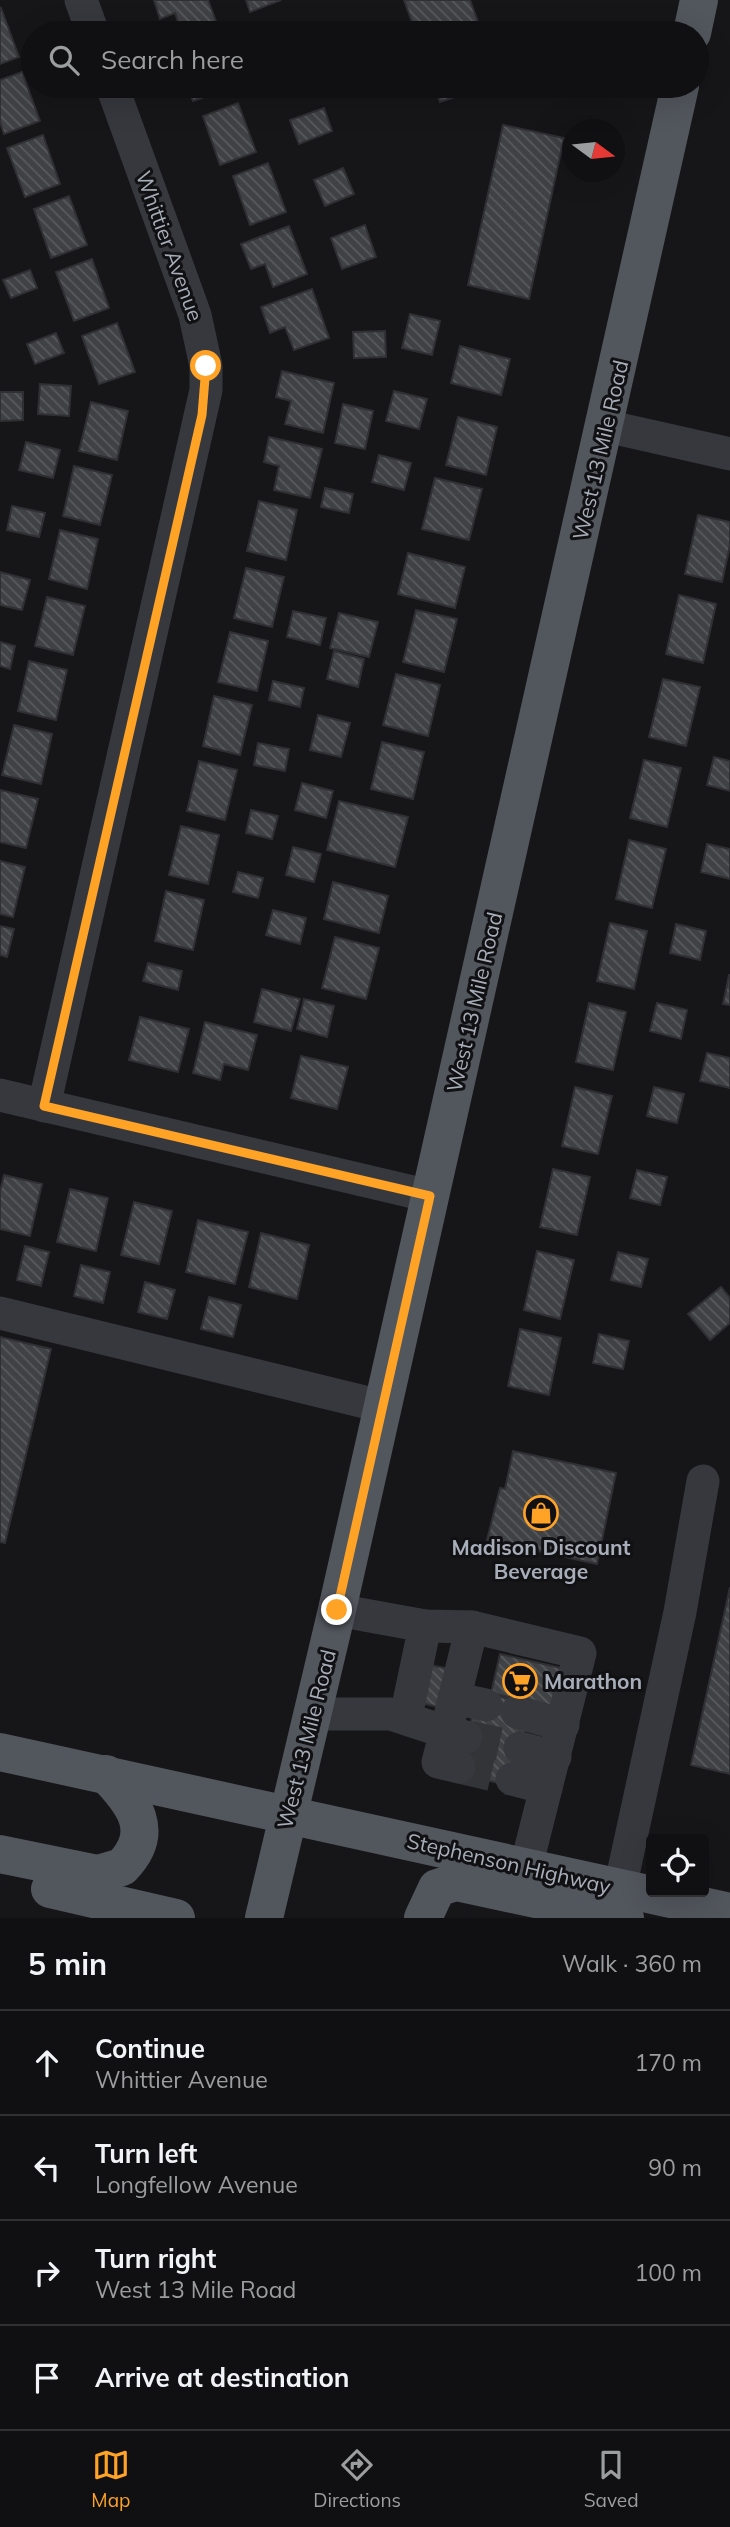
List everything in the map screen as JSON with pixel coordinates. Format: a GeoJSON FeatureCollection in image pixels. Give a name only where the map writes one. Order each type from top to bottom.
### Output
{"type":"FeatureCollection","features":[{"type":"Feature","properties":{"kind":"main road"},"geometry":{"type":"LineString","coordinates":[[695,21],[699,0]]}},
{"type":"Feature","properties":{"kind":"main road","name":"West 13 Mile Road"},"geometry":{"type":"LineString","coordinates":[[264,1918],[337,1610],[381,1406],[606,426],[677,98]]}},
{"type":"Feature","properties":{"kind":"main road","name":"Stephenson Highway"},"geometry":{"type":"LineString","coordinates":[[0,1752],[106,1773],[526,1867],[622,1903],[730,1912]]}},
{"type":"Feature","properties":{"kind":"main road"},"geometry":{"type":"LineString","coordinates":[[0,1854],[98,1874],[122,1867],[136,1846],[139,1818],[127,1795],[106,1773]]}},
{"type":"Feature","properties":{"kind":"main road"},"geometry":{"type":"LineString","coordinates":[[0,1878],[176,1918]]}},
{"type":"Feature","properties":{"kind":"main road"},"geometry":{"type":"LineString","coordinates":[[423,1918],[437,1888],[456,1882],[622,1903]]}},
{"type":"Feature","properties":{"kind":"street"},"geometry":{"type":"LineString","coordinates":[[81,0],[89,21]]}},
{"type":"Feature","properties":{"kind":"street","name":"Whittier Avenue"},"geometry":{"type":"LineString","coordinates":[[44,1106],[206,390],[206,366],[195,315],[116,98]]}},
{"type":"Feature","properties":{"kind":"street"},"geometry":{"type":"LineString","coordinates":[[606,426],[730,454]]}},
{"type":"Feature","properties":{"kind":"street"},"geometry":{"type":"LineString","coordinates":[[0,1095],[430,1196]]}},
{"type":"Feature","properties":{"kind":"street"},"geometry":{"type":"LineString","coordinates":[[0,1313],[381,1406]]}},
{"type":"Feature","properties":{"kind":"street"},"geometry":{"type":"LineString","coordinates":[[622,1903],[704,1481]]}},
{"type":"Feature","properties":{"kind":"street"},"geometry":{"type":"LineString","coordinates":[[337,1610],[425,1626],[472,1627],[580,1653],[564,1725],[526,1867]]}},
{"type":"Feature","properties":{"kind":"street"},"geometry":{"type":"LineString","coordinates":[[406,1716],[425,1626]]}},
{"type":"Feature","properties":{"kind":"street"},"geometry":{"type":"LineString","coordinates":[[313,1714],[406,1716],[457,1745],[486,1705],[472,1627]]}},
{"type":"Feature","properties":{"kind":"street"},"geometry":{"type":"LineString","coordinates":[[486,1705],[564,1725]]}},
{"type":"Feature","properties":{"kind":"street"},"geometry":{"type":"LineString","coordinates":[[516,1764],[551,1772]]}},
{"type":"Feature","properties":{"kind":"building"},"geometry":{"type":"Polygon","coordinates":[[[154,0],[208,0],[216,21],[178,21],[175,13],[160,19],[154,0]]]}},
{"type":"Feature","properties":{"kind":"building"},"geometry":{"type":"Polygon","coordinates":[[[246,0],[281,0],[250,12],[246,0]]]}},
{"type":"Feature","properties":{"kind":"building"},"geometry":{"type":"Polygon","coordinates":[[[404,0],[470,0],[478,21],[412,21],[404,0]]]}},
{"type":"Feature","properties":{"kind":"building"},"geometry":{"type":"Polygon","coordinates":[[[0,9],[19,57],[0,64],[0,9]]]}},
{"type":"Feature","properties":{"kind":"building"},"geometry":{"type":"Polygon","coordinates":[[[21,72],[21,98],[32,98],[40,121],[4,134],[0,122],[0,80],[21,72]]]}},
{"type":"Feature","properties":{"kind":"building"},"geometry":{"type":"Polygon","coordinates":[[[238,103],[256,152],[220,165],[203,116],[238,103]]]}},
{"type":"Feature","properties":{"kind":"building"},"geometry":{"type":"Polygon","coordinates":[[[324,108],[332,131],[299,144],[290,120],[324,108]]]}},
{"type":"Feature","properties":{"kind":"building"},"geometry":{"type":"Polygon","coordinates":[[[503,125],[562,138],[529,299],[468,285],[503,125]]]}},
{"type":"Feature","properties":{"kind":"building"},"geometry":{"type":"Polygon","coordinates":[[[43,135],[60,184],[25,197],[7,148],[43,135]]]}},
{"type":"Feature","properties":{"kind":"building"},"geometry":{"type":"Polygon","coordinates":[[[268,163],[286,212],[250,225],[233,176],[268,163]]]}},
{"type":"Feature","properties":{"kind":"building"},"geometry":{"type":"Polygon","coordinates":[[[343,168],[354,194],[325,206],[314,180],[343,168]]]}},
{"type":"Feature","properties":{"kind":"building"},"geometry":{"type":"Polygon","coordinates":[[[69,196],[87,245],[51,258],[34,209],[69,196]]]}},
{"type":"Feature","properties":{"kind":"building"},"geometry":{"type":"Polygon","coordinates":[[[365,225],[376,257],[342,269],[331,238],[365,225]]]}},
{"type":"Feature","properties":{"kind":"building"},"geometry":{"type":"Polygon","coordinates":[[[289,226],[307,274],[273,287],[265,264],[251,269],[241,244],[289,226]]]}},
{"type":"Feature","properties":{"kind":"building"},"geometry":{"type":"Polygon","coordinates":[[[92,259],[109,308],[74,321],[56,272],[92,259]]]}},
{"type":"Feature","properties":{"kind":"building"},"geometry":{"type":"Polygon","coordinates":[[[30,270],[37,288],[11,298],[3,280],[30,270]]]}},
{"type":"Feature","properties":{"kind":"building"},"geometry":{"type":"Polygon","coordinates":[[[312,289],[329,338],[294,350],[285,327],[270,333],[261,307],[312,289]]]}},
{"type":"Feature","properties":{"kind":"building"},"geometry":{"type":"Polygon","coordinates":[[[410,314],[440,321],[432,355],[402,348],[410,314]]]}},
{"type":"Feature","properties":{"kind":"building"},"geometry":{"type":"Polygon","coordinates":[[[117,323],[135,372],[99,384],[82,336],[117,323]]]}},
{"type":"Feature","properties":{"kind":"building"},"geometry":{"type":"Polygon","coordinates":[[[385,331],[386,357],[354,358],[353,332],[385,331]]]}},
{"type":"Feature","properties":{"kind":"building"},"geometry":{"type":"Polygon","coordinates":[[[56,333],[64,353],[35,364],[27,344],[56,333]]]}},
{"type":"Feature","properties":{"kind":"building"},"geometry":{"type":"Polygon","coordinates":[[[460,346],[510,359],[501,395],[451,383],[460,346]]]}},
{"type":"Feature","properties":{"kind":"building"},"geometry":{"type":"Polygon","coordinates":[[[282,371],[334,383],[323,433],[285,424],[291,401],[276,397],[282,371]]]}},
{"type":"Feature","properties":{"kind":"building"},"geometry":{"type":"Polygon","coordinates":[[[40,384],[71,386],[69,416],[38,414],[40,384]]]}},
{"type":"Feature","properties":{"kind":"building"},"geometry":{"type":"Polygon","coordinates":[[[394,391],[427,399],[419,429],[386,421],[394,391]]]}},
{"type":"Feature","properties":{"kind":"building"},"geometry":{"type":"Polygon","coordinates":[[[0,392],[23,392],[23,420],[0,421],[0,392]]]}},
{"type":"Feature","properties":{"kind":"building"},"geometry":{"type":"Polygon","coordinates":[[[91,402],[128,411],[117,460],[79,451],[91,402]]]}},
{"type":"Feature","properties":{"kind":"building"},"geometry":{"type":"Polygon","coordinates":[[[343,404],[373,411],[365,449],[335,443],[343,404]]]}},
{"type":"Feature","properties":{"kind":"building"},"geometry":{"type":"Polygon","coordinates":[[[458,417],[497,427],[486,475],[446,465],[458,417]]]}},
{"type":"Feature","properties":{"kind":"building"},"geometry":{"type":"Polygon","coordinates":[[[269,437],[322,449],[310,498],[274,490],[279,466],[264,462],[269,437]]]}},
{"type":"Feature","properties":{"kind":"building"},"geometry":{"type":"Polygon","coordinates":[[[26,442],[60,450],[53,478],[19,470],[26,442]]]}},
{"type":"Feature","properties":{"kind":"building"},"geometry":{"type":"Polygon","coordinates":[[[379,455],[411,463],[404,490],[372,482],[379,455]]]}},
{"type":"Feature","properties":{"kind":"building"},"geometry":{"type":"Polygon","coordinates":[[[74,466],[112,475],[100,525],[63,516],[74,466]]]}},
{"type":"Feature","properties":{"kind":"building"},"geometry":{"type":"Polygon","coordinates":[[[435,478],[482,489],[469,540],[422,529],[435,478]]]}},
{"type":"Feature","properties":{"kind":"building"},"geometry":{"type":"Polygon","coordinates":[[[325,488],[353,494],[349,513],[321,507],[325,488]]]}},
{"type":"Feature","properties":{"kind":"building"},"geometry":{"type":"Polygon","coordinates":[[[259,501],[297,510],[286,560],[247,551],[259,501]]]}},
{"type":"Feature","properties":{"kind":"building"},"geometry":{"type":"Polygon","coordinates":[[[12,506],[45,513],[39,537],[7,530],[12,506]]]}},
{"type":"Feature","properties":{"kind":"building"},"geometry":{"type":"Polygon","coordinates":[[[698,515],[730,522],[730,545],[722,582],[685,574],[698,515]]]}},
{"type":"Feature","properties":{"kind":"building"},"geometry":{"type":"Polygon","coordinates":[[[60,530],[98,539],[87,589],[49,579],[60,530]]]}},
{"type":"Feature","properties":{"kind":"building"},"geometry":{"type":"Polygon","coordinates":[[[408,553],[465,567],[455,608],[398,594],[408,553]]]}},
{"type":"Feature","properties":{"kind":"building"},"geometry":{"type":"Polygon","coordinates":[[[246,568],[284,577],[272,627],[234,618],[246,568]]]}},
{"type":"Feature","properties":{"kind":"building"},"geometry":{"type":"Polygon","coordinates":[[[0,572],[30,580],[22,610],[0,605],[0,572]]]}},
{"type":"Feature","properties":{"kind":"building"},"geometry":{"type":"Polygon","coordinates":[[[679,595],[716,604],[703,663],[666,654],[679,595]]]}},
{"type":"Feature","properties":{"kind":"building"},"geometry":{"type":"Polygon","coordinates":[[[47,597],[85,606],[73,655],[35,646],[47,597]]]}},
{"type":"Feature","properties":{"kind":"building"},"geometry":{"type":"Polygon","coordinates":[[[416,610],[457,619],[444,672],[403,662],[416,610]]]}},
{"type":"Feature","properties":{"kind":"building"},"geometry":{"type":"Polygon","coordinates":[[[293,611],[326,618],[320,645],[287,637],[293,611]]]}},
{"type":"Feature","properties":{"kind":"building"},"geometry":{"type":"Polygon","coordinates":[[[339,613],[378,622],[369,657],[330,648],[339,613]]]}},
{"type":"Feature","properties":{"kind":"building"},"geometry":{"type":"Polygon","coordinates":[[[230,632],[268,641],[257,691],[218,682],[230,632]]]}},
{"type":"Feature","properties":{"kind":"building"},"geometry":{"type":"Polygon","coordinates":[[[0,642],[15,646],[10,669],[0,666],[0,642]]]}},
{"type":"Feature","properties":{"kind":"building"},"geometry":{"type":"Polygon","coordinates":[[[334,651],[364,659],[358,687],[327,679],[334,651]]]}},
{"type":"Feature","properties":{"kind":"building"},"geometry":{"type":"Polygon","coordinates":[[[29,661],[67,670],[56,720],[18,711],[29,661]]]}},
{"type":"Feature","properties":{"kind":"building"},"geometry":{"type":"Polygon","coordinates":[[[396,674],[440,685],[428,736],[383,725],[396,674]]]}},
{"type":"Feature","properties":{"kind":"building"},"geometry":{"type":"Polygon","coordinates":[[[663,679],[700,687],[686,746],[649,737],[663,679]]]}},
{"type":"Feature","properties":{"kind":"building"},"geometry":{"type":"Polygon","coordinates":[[[273,681],[304,688],[300,707],[269,700],[273,681]]]}},
{"type":"Feature","properties":{"kind":"building"},"geometry":{"type":"Polygon","coordinates":[[[214,696],[252,705],[240,755],[203,746],[214,696]]]}},
{"type":"Feature","properties":{"kind":"building"},"geometry":{"type":"Polygon","coordinates":[[[318,715],[350,723],[341,757],[310,750],[318,715]]]}},
{"type":"Feature","properties":{"kind":"building"},"geometry":{"type":"Polygon","coordinates":[[[14,725],[52,734],[41,784],[2,775],[14,725]]]}},
{"type":"Feature","properties":{"kind":"building"},"geometry":{"type":"Polygon","coordinates":[[[382,742],[424,752],[413,799],[371,789],[382,742]]]}},
{"type":"Feature","properties":{"kind":"building"},"geometry":{"type":"Polygon","coordinates":[[[258,743],[289,749],[285,771],[254,765],[258,743]]]}},
{"type":"Feature","properties":{"kind":"building"},"geometry":{"type":"Polygon","coordinates":[[[714,757],[730,761],[730,791],[707,785],[714,757]]]}},
{"type":"Feature","properties":{"kind":"building"},"geometry":{"type":"Polygon","coordinates":[[[644,760],[681,768],[667,827],[630,818],[644,760]]]}},
{"type":"Feature","properties":{"kind":"building"},"geometry":{"type":"Polygon","coordinates":[[[199,761],[237,770],[225,820],[187,811],[199,761]]]}},
{"type":"Feature","properties":{"kind":"building"},"geometry":{"type":"Polygon","coordinates":[[[302,783],[333,791],[326,818],[295,810],[302,783]]]}},
{"type":"Feature","properties":{"kind":"building"},"geometry":{"type":"Polygon","coordinates":[[[0,790],[38,799],[26,848],[0,842],[0,790]]]}},
{"type":"Feature","properties":{"kind":"building"},"geometry":{"type":"Polygon","coordinates":[[[339,801],[408,817],[395,867],[327,850],[339,801]]]}},
{"type":"Feature","properties":{"kind":"building"},"geometry":{"type":"Polygon","coordinates":[[[251,810],[278,816],[272,839],[246,833],[251,810]]]}},
{"type":"Feature","properties":{"kind":"building"},"geometry":{"type":"Polygon","coordinates":[[[181,826],[219,835],[208,884],[169,875],[181,826]]]}},
{"type":"Feature","properties":{"kind":"building"},"geometry":{"type":"Polygon","coordinates":[[[629,840],[666,849],[652,908],[616,899],[629,840]]]}},
{"type":"Feature","properties":{"kind":"building"},"geometry":{"type":"Polygon","coordinates":[[[707,844],[730,849],[730,879],[701,872],[707,844]]]}},
{"type":"Feature","properties":{"kind":"building"},"geometry":{"type":"Polygon","coordinates":[[[293,847],[321,854],[314,882],[286,875],[293,847]]]}},
{"type":"Feature","properties":{"kind":"building"},"geometry":{"type":"Polygon","coordinates":[[[0,861],[25,867],[13,917],[0,914],[0,861]]]}},
{"type":"Feature","properties":{"kind":"building"},"geometry":{"type":"Polygon","coordinates":[[[238,872],[263,878],[258,898],[233,892],[238,872]]]}},
{"type":"Feature","properties":{"kind":"building"},"geometry":{"type":"Polygon","coordinates":[[[333,882],[388,896],[379,933],[324,919],[333,882]]]}},
{"type":"Feature","properties":{"kind":"building"},"geometry":{"type":"Polygon","coordinates":[[[166,891],[204,900],[193,950],[155,941],[166,891]]]}},
{"type":"Feature","properties":{"kind":"building"},"geometry":{"type":"Polygon","coordinates":[[[273,910],[306,918],[300,944],[266,935],[273,910]]]}},
{"type":"Feature","properties":{"kind":"building"},"geometry":{"type":"Polygon","coordinates":[[[610,923],[647,931],[634,989],[597,981],[610,923]]]}},
{"type":"Feature","properties":{"kind":"building"},"geometry":{"type":"Polygon","coordinates":[[[676,924],[706,931],[700,960],[670,953],[676,924]]]}},
{"type":"Feature","properties":{"kind":"building"},"geometry":{"type":"Polygon","coordinates":[[[0,926],[14,929],[7,957],[0,955],[0,926]]]}},
{"type":"Feature","properties":{"kind":"building"},"geometry":{"type":"Polygon","coordinates":[[[335,937],[379,948],[366,999],[322,988],[335,937]]]}},
{"type":"Feature","properties":{"kind":"building"},"geometry":{"type":"Polygon","coordinates":[[[148,963],[182,971],[178,990],[143,981],[148,963]]]}},
{"type":"Feature","properties":{"kind":"building"},"geometry":{"type":"Polygon","coordinates":[[[730,975],[730,1005],[723,1004],[730,975]]]}},
{"type":"Feature","properties":{"kind":"building"},"geometry":{"type":"Polygon","coordinates":[[[262,989],[300,999],[291,1031],[254,1022],[262,989]]]}},
{"type":"Feature","properties":{"kind":"building"},"geometry":{"type":"Polygon","coordinates":[[[304,999],[334,1006],[327,1037],[297,1029],[304,999]]]}},
{"type":"Feature","properties":{"kind":"building"},"geometry":{"type":"Polygon","coordinates":[[[589,1003],[626,1012],[613,1070],[576,1062],[589,1003]]]}},
{"type":"Feature","properties":{"kind":"building"},"geometry":{"type":"Polygon","coordinates":[[[657,1003],[687,1010],[681,1039],[650,1031],[657,1003]]]}},
{"type":"Feature","properties":{"kind":"building"},"geometry":{"type":"Polygon","coordinates":[[[140,1017],[189,1029],[178,1072],[129,1060],[140,1017]]]}},
{"type":"Feature","properties":{"kind":"building"},"geometry":{"type":"Polygon","coordinates":[[[205,1022],[257,1035],[248,1070],[224,1064],[220,1080],[193,1073],[205,1022]]]}},
{"type":"Feature","properties":{"kind":"building"},"geometry":{"type":"Polygon","coordinates":[[[707,1053],[730,1058],[730,1088],[700,1081],[707,1053]]]}},
{"type":"Feature","properties":{"kind":"building"},"geometry":{"type":"Polygon","coordinates":[[[301,1056],[348,1067],[337,1109],[291,1098],[301,1056]]]}},
{"type":"Feature","properties":{"kind":"building"},"geometry":{"type":"Polygon","coordinates":[[[575,1087],[612,1096],[598,1154],[562,1146],[575,1087]]]}},
{"type":"Feature","properties":{"kind":"building"},"geometry":{"type":"Polygon","coordinates":[[[654,1087],[684,1094],[677,1123],[647,1116],[654,1087]]]}},
{"type":"Feature","properties":{"kind":"building"},"geometry":{"type":"Polygon","coordinates":[[[553,1169],[590,1177],[577,1235],[540,1227],[553,1169]]]}},
{"type":"Feature","properties":{"kind":"building"},"geometry":{"type":"Polygon","coordinates":[[[637,1170],[667,1177],[660,1205],[630,1198],[637,1170]]]}},
{"type":"Feature","properties":{"kind":"building"},"geometry":{"type":"Polygon","coordinates":[[[4,1175],[42,1184],[30,1236],[0,1229],[0,1191],[4,1175]]]}},
{"type":"Feature","properties":{"kind":"building"},"geometry":{"type":"Polygon","coordinates":[[[70,1189],[108,1198],[96,1251],[57,1242],[70,1189]]]}},
{"type":"Feature","properties":{"kind":"building"},"geometry":{"type":"Polygon","coordinates":[[[134,1202],[172,1211],[159,1264],[121,1255],[134,1202]]]}},
{"type":"Feature","properties":{"kind":"building"},"geometry":{"type":"Polygon","coordinates":[[[198,1220],[248,1232],[235,1284],[186,1272],[198,1220]]]}},
{"type":"Feature","properties":{"kind":"building"},"geometry":{"type":"Polygon","coordinates":[[[261,1233],[309,1245],[297,1299],[249,1287],[261,1233]]]}},
{"type":"Feature","properties":{"kind":"building"},"geometry":{"type":"Polygon","coordinates":[[[25,1246],[49,1252],[41,1286],[17,1280],[25,1246]]]}},
{"type":"Feature","properties":{"kind":"building"},"geometry":{"type":"Polygon","coordinates":[[[537,1251],[574,1260],[560,1319],[524,1310],[537,1251]]]}},
{"type":"Feature","properties":{"kind":"building"},"geometry":{"type":"Polygon","coordinates":[[[618,1252],[648,1259],[641,1287],[611,1280],[618,1252]]]}},
{"type":"Feature","properties":{"kind":"building"},"geometry":{"type":"Polygon","coordinates":[[[81,1265],[110,1272],[103,1303],[74,1296],[81,1265]]]}},
{"type":"Feature","properties":{"kind":"building"},"geometry":{"type":"Polygon","coordinates":[[[145,1282],[175,1290],[167,1319],[138,1312],[145,1282]]]}},
{"type":"Feature","properties":{"kind":"building"},"geometry":{"type":"Polygon","coordinates":[[[721,1287],[730,1298],[730,1323],[710,1340],[688,1314],[721,1287]]]}},
{"type":"Feature","properties":{"kind":"building"},"geometry":{"type":"Polygon","coordinates":[[[209,1297],[241,1305],[233,1337],[201,1329],[209,1297]]]}},
{"type":"Feature","properties":{"kind":"building"},"geometry":{"type":"Polygon","coordinates":[[[520,1329],[561,1338],[549,1395],[508,1386],[520,1329]]]}},
{"type":"Feature","properties":{"kind":"building"},"geometry":{"type":"Polygon","coordinates":[[[599,1334],[629,1341],[623,1369],[593,1363],[599,1334]]]}},
{"type":"Feature","properties":{"kind":"building"},"geometry":{"type":"Polygon","coordinates":[[[0,1337],[51,1349],[5,1543],[0,1542],[0,1337]]]}},
{"type":"Feature","properties":{"kind":"building"},"geometry":{"type":"Polygon","coordinates":[[[513,1451],[616,1473],[597,1564],[487,1540],[500,1488],[505,1489],[513,1451]]]}},
{"type":"Feature","properties":{"kind":"building"},"geometry":{"type":"Polygon","coordinates":[[[730,1587],[730,1774],[691,1765],[730,1587]]]}},
{"type":"Feature","properties":{"kind":"building"},"geometry":{"type":"Polygon","coordinates":[[[500,1654],[561,1668],[553,1707],[491,1693],[500,1654]]]}},
{"type":"Feature","properties":{"kind":"building"},"geometry":{"type":"Polygon","coordinates":[[[425,1664],[455,1670],[447,1709],[417,1702],[425,1664]]]}},
{"type":"Feature","properties":{"kind":"building"},"geometry":{"type":"Polygon","coordinates":[[[489,1694],[519,1701],[527,1722],[510,1786],[458,1773],[474,1709],[489,1694]]]}},
{"type":"Feature","properties":{"kind":"tunnel"},"geometry":{"type":"LineString","coordinates":[[467,1737],[520,1748]]}},
{"type":"Feature","properties":{"kind":"tunnel"},"geometry":{"type":"LineString","coordinates":[[459,1767],[512,1779]]}},
{"type":"Feature","properties":{"kind":"place","name":"Madison Discount Beverage"},"geometry":{"type":"Point","coordinates":[541,1513]}},
{"type":"Feature","properties":{"kind":"place","name":"Marathon"},"geometry":{"type":"Point","coordinates":[520,1681]}},
{"type":"Feature","properties":{"kind":"route"},"geometry":{"type":"LineString","coordinates":[[206,366],[202,415],[44,1106],[430,1196],[337,1610]]}}]}
